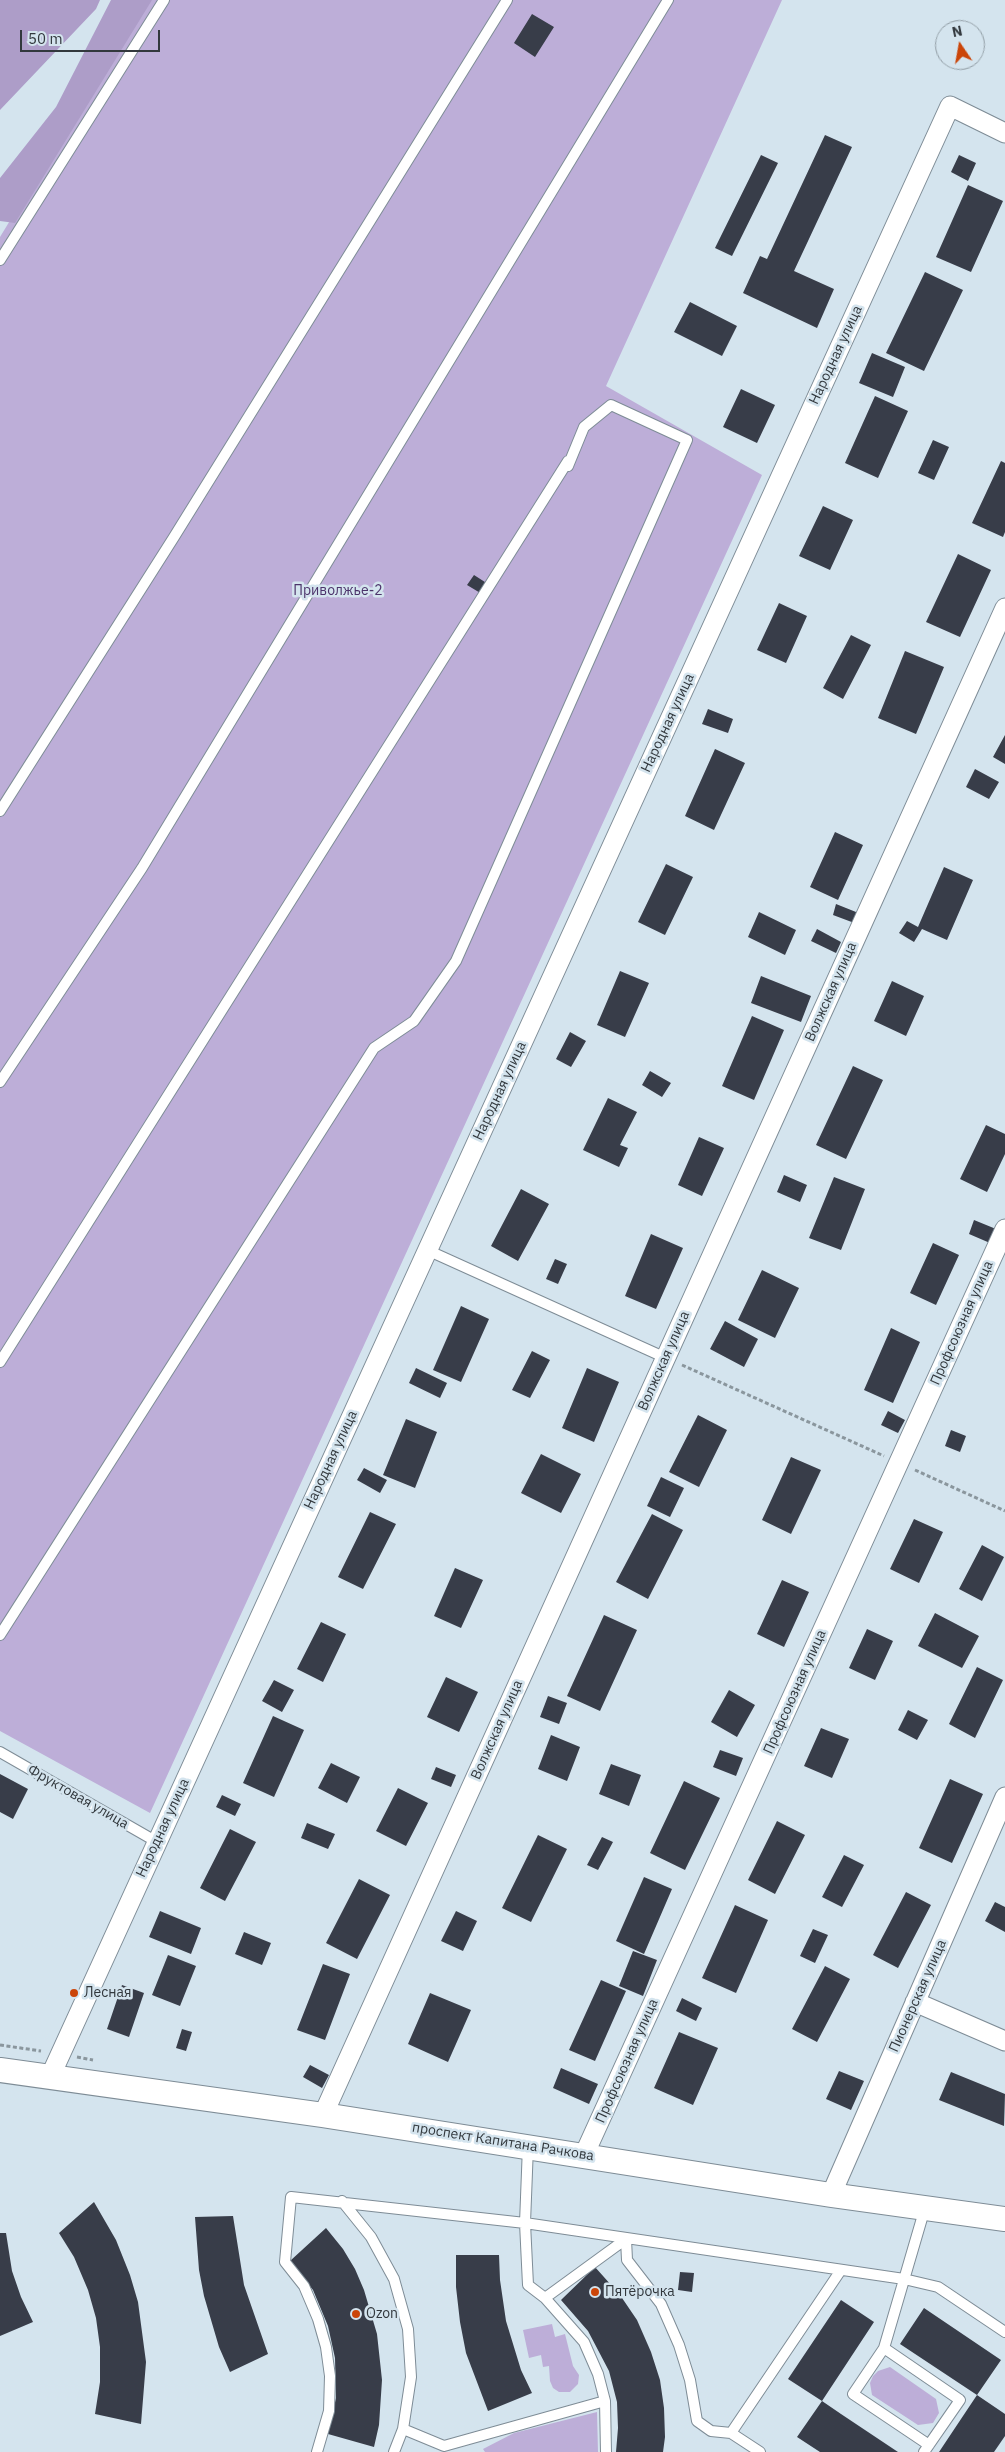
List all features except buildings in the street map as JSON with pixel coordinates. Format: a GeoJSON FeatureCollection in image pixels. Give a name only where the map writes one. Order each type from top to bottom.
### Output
{"type":"FeatureCollection","features":[{"type":"Feature","properties":{"kind":"street","name":"Народная улица"},"geometry":{"type":"LineString","coordinates":[[50,2077],[950,106],[1005,133]]}},
{"type":"Feature","properties":{"kind":"street","name":"Волжская улица"},"geometry":{"type":"LineString","coordinates":[[323,2115],[1005,608]]}},
{"type":"Feature","properties":{"kind":"street","name":"Профсоюзная улица"},"geometry":{"type":"LineString","coordinates":[[584,2155],[1005,1228]]}},
{"type":"Feature","properties":{"kind":"street","name":"Пионерская улица"},"geometry":{"type":"LineString","coordinates":[[830,2195],[1005,1797]]}},
{"type":"Feature","properties":{"kind":"street"},"geometry":{"type":"LineString","coordinates":[[915,2002],[1005,2042]]}},
{"type":"Feature","properties":{"kind":"street","name":"проспект Капитана Рачкова"},"geometry":{"type":"LineString","coordinates":[[0,2070],[323,2115],[830,2195],[1005,2219]]}},
{"type":"Feature","properties":{"kind":"lane"},"geometry":{"type":"LineString","coordinates":[[0,260],[164,0]]}},
{"type":"Feature","properties":{"kind":"lane"},"geometry":{"type":"LineString","coordinates":[[0,811],[179,529],[507,0]]}},
{"type":"Feature","properties":{"kind":"lane"},"geometry":{"type":"LineString","coordinates":[[0,1082],[142,868],[668,0]]}},
{"type":"Feature","properties":{"kind":"lane"},"geometry":{"type":"LineString","coordinates":[[0,1362],[568,461],[568,466],[584,427],[611,405],[687,440],[456,961],[414,1021],[374,1048],[0,1635]]}},
{"type":"Feature","properties":{"kind":"lane"},"geometry":{"type":"LineString","coordinates":[[427,1250],[666,1358]]}},
{"type":"Feature","properties":{"kind":"lane","name":"Фруктовая улица"},"geometry":{"type":"LineString","coordinates":[[0,1752],[157,1842]]}},
{"type":"Feature","properties":{"kind":"lane"},"geometry":{"type":"LineString","coordinates":[[528,2146],[525,2223],[528,2286],[544,2298],[584,2342],[598,2374],[605,2401],[606,2452]]}},
{"type":"Feature","properties":{"kind":"lane"},"geometry":{"type":"LineString","coordinates":[[317,2452],[329,2410],[330,2376],[326,2347],[318,2319],[304,2286],[285,2262],[291,2197],[342,2201],[525,2223],[904,2280],[938,2287],[1005,2332]]}},
{"type":"Feature","properties":{"kind":"lane"},"geometry":{"type":"LineString","coordinates":[[342,2201],[371,2237],[394,2279],[408,2329],[411,2377],[403,2429],[394,2452]]}},
{"type":"Feature","properties":{"kind":"lane"},"geometry":{"type":"LineString","coordinates":[[884,2348],[960,2400],[927,2448],[853,2394],[884,2348],[925,2208]]}},
{"type":"Feature","properties":{"kind":"lane"},"geometry":{"type":"LineString","coordinates":[[544,2298],[626,2239]]}},
{"type":"Feature","properties":{"kind":"lane"},"geometry":{"type":"LineString","coordinates":[[626,2239],[627,2260],[661,2304],[679,2345],[690,2380],[697,2421],[711,2430],[732,2433],[760,2452]]}},
{"type":"Feature","properties":{"kind":"lane"},"geometry":{"type":"LineString","coordinates":[[732,2433],[841,2270]]}},
{"type":"Feature","properties":{"kind":"lane"},"geometry":{"type":"LineString","coordinates":[[444,2446],[605,2401]]}},
{"type":"Feature","properties":{"kind":"lane"},"geometry":{"type":"LineString","coordinates":[[403,2429],[457,2452]]}},
{"type":"Feature","properties":{"kind":"path"},"geometry":{"type":"LineString","coordinates":[[666,1358],[1005,1511]]}},
{"type":"Feature","properties":{"kind":"green space","name":"Приволжье-2"},"geometry":{"type":"Polygon","coordinates":[[[144,0],[782,0],[606,386],[762,475],[150,1813],[0,1731],[0,237],[144,0]]]}},
{"type":"Feature","properties":{"kind":"green space"},"geometry":{"type":"Polygon","coordinates":[[[552,2324],[555,2337],[565,2334],[573,2366],[579,2375],[578,2384],[570,2392],[559,2392],[553,2388],[550,2381],[549,2366],[543,2367],[541,2355],[529,2358],[523,2330],[552,2324]]]}},
{"type":"Feature","properties":{"kind":"green space"},"geometry":{"type":"Polygon","coordinates":[[[890,2367],[936,2399],[939,2413],[933,2423],[918,2425],[872,2395],[870,2383],[873,2376],[878,2371],[890,2367]]]}},
{"type":"Feature","properties":{"kind":"green space"},"geometry":{"type":"Polygon","coordinates":[[[597,2412],[598,2452],[485,2452],[483,2449],[514,2433],[597,2412]]]}},
{"type":"Feature","properties":{"kind":"shaded area"},"geometry":{"type":"Polygon","coordinates":[[[0,0],[100,0],[96,9],[0,110],[0,0]]]}},
{"type":"Feature","properties":{"kind":"shaded area"},"geometry":{"type":"Polygon","coordinates":[[[111,0],[152,0],[15,223],[0,221],[0,178],[56,107],[111,0]]]}},
{"type":"Feature","properties":{"kind":"place","name":"Лесная"},"geometry":{"type":"Point","coordinates":[74,1993]}},
{"type":"Feature","properties":{"kind":"place","name":"Пятёрочка"},"geometry":{"type":"Point","coordinates":[595,2292]}},
{"type":"Feature","properties":{"kind":"place","name":"Ozon"},"geometry":{"type":"Point","coordinates":[356,2314]}}]}
